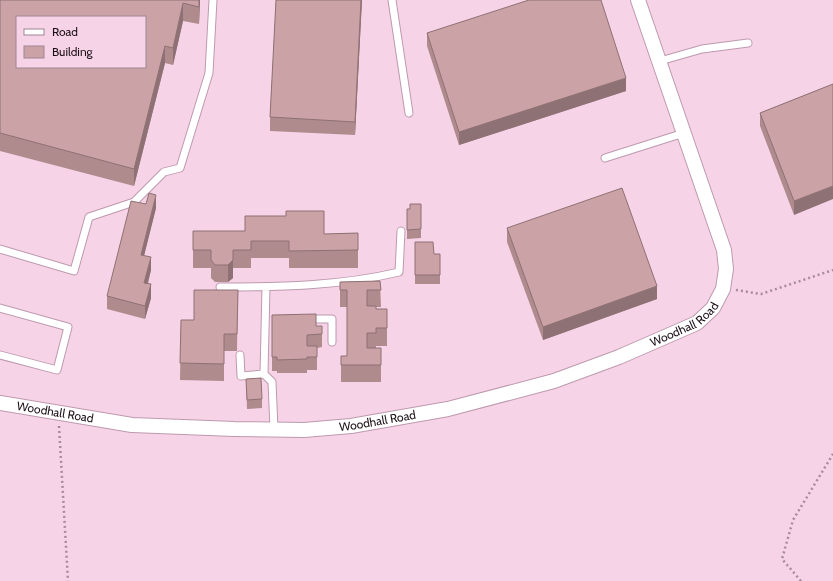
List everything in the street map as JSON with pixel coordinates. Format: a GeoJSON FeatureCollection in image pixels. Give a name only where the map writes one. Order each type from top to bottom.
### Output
{"type":"FeatureCollection","features":[{"type":"Feature","properties":{"kind":"street","name":"Woodhall Road"},"geometry":{"type":"LineString","coordinates":[[0,403],[132,425],[274,430],[304,430],[351,426],[448,409],[554,381],[619,357],[687,328],[705,316],[719,299],[723,289],[726,269],[724,250],[638,0]]}},
{"type":"Feature","properties":{"kind":"lane"},"geometry":{"type":"LineString","coordinates":[[0,249],[74,271],[89,217],[134,202],[164,172],[180,168],[209,73],[213,0]]}},
{"type":"Feature","properties":{"kind":"lane"},"geometry":{"type":"LineString","coordinates":[[392,0],[409,113]]}},
{"type":"Feature","properties":{"kind":"lane"},"geometry":{"type":"LineString","coordinates":[[660,61],[702,49],[748,43]]}},
{"type":"Feature","properties":{"kind":"lane"},"geometry":{"type":"LineString","coordinates":[[605,158],[684,132]]}},
{"type":"Feature","properties":{"kind":"lane"},"geometry":{"type":"LineString","coordinates":[[220,287],[266,287],[368,279],[399,272],[401,231]]}},
{"type":"Feature","properties":{"kind":"lane"},"geometry":{"type":"LineString","coordinates":[[264,374],[269,320],[266,287]]}},
{"type":"Feature","properties":{"kind":"lane"},"geometry":{"type":"LineString","coordinates":[[0,308],[68,327],[57,370],[0,354]]}},
{"type":"Feature","properties":{"kind":"lane"},"geometry":{"type":"LineString","coordinates":[[302,319],[332,319],[332,342]]}},
{"type":"Feature","properties":{"kind":"lane"},"geometry":{"type":"LineString","coordinates":[[240,355],[241,376],[264,374],[272,382],[274,430]]}},
{"type":"Feature","properties":{"kind":"path","name":"Woodhall Road"},"geometry":{"type":"LineString","coordinates":[[723,289],[761,294],[833,270]]}},
{"type":"Feature","properties":{"kind":"path"},"geometry":{"type":"LineString","coordinates":[[59,413],[68,581]]}},
{"type":"Feature","properties":{"kind":"path"},"geometry":{"type":"LineString","coordinates":[[801,581],[782,559],[793,520],[833,454]]}},
{"type":"Feature","properties":{"kind":"building"},"geometry":{"type":"Polygon","coordinates":[[[0,0],[199,0],[199,7],[183,3],[173,48],[165,46],[134,169],[0,133],[0,0]]]}},
{"type":"Feature","properties":{"kind":"building"},"geometry":{"type":"Polygon","coordinates":[[[276,0],[361,0],[355,122],[270,117],[276,0]]]}},
{"type":"Feature","properties":{"kind":"building"},"geometry":{"type":"Polygon","coordinates":[[[529,0],[601,0],[626,78],[459,132],[427,33],[529,0]]]}},
{"type":"Feature","properties":{"kind":"building"},"geometry":{"type":"Polygon","coordinates":[[[833,84],[833,186],[794,201],[760,113],[833,84]]]}},
{"type":"Feature","properties":{"kind":"building"},"geometry":{"type":"Polygon","coordinates":[[[622,188],[657,286],[543,327],[507,228],[622,188]]]}},
{"type":"Feature","properties":{"kind":"building"},"geometry":{"type":"Polygon","coordinates":[[[149,193],[156,195],[141,255],[151,257],[144,283],[151,284],[145,306],[107,296],[131,201],[146,204],[149,193]]]}},
{"type":"Feature","properties":{"kind":"building"},"geometry":{"type":"Polygon","coordinates":[[[410,204],[421,204],[421,229],[407,230],[407,209],[410,209],[410,204]]]}},
{"type":"Feature","properties":{"kind":"building"},"geometry":{"type":"Polygon","coordinates":[[[286,211],[324,211],[324,234],[358,233],[358,250],[289,251],[289,241],[251,241],[251,250],[233,250],[233,260],[228,265],[215,265],[211,260],[211,250],[193,250],[193,231],[245,231],[245,216],[286,216],[286,211]]]}},
{"type":"Feature","properties":{"kind":"building"},"geometry":{"type":"Polygon","coordinates":[[[415,242],[433,242],[434,254],[440,254],[440,275],[415,275],[415,242]]]}},
{"type":"Feature","properties":{"kind":"building"},"geometry":{"type":"Polygon","coordinates":[[[380,281],[381,290],[367,290],[367,306],[376,306],[376,309],[387,309],[387,328],[376,328],[376,333],[367,333],[367,348],[381,348],[381,365],[341,365],[341,356],[347,356],[347,290],[340,290],[340,282],[380,281]]]}},
{"type":"Feature","properties":{"kind":"building"},"geometry":{"type":"Polygon","coordinates":[[[194,290],[238,290],[237,334],[224,334],[224,364],[180,363],[181,320],[194,320],[194,290]]]}},
{"type":"Feature","properties":{"kind":"building"},"geometry":{"type":"Polygon","coordinates":[[[316,314],[316,326],[322,326],[322,334],[307,335],[307,346],[317,346],[317,357],[307,357],[307,359],[277,360],[277,357],[272,357],[272,315],[316,314]]]}},
{"type":"Feature","properties":{"kind":"building"},"geometry":{"type":"Polygon","coordinates":[[[261,378],[262,399],[247,400],[246,379],[261,378]]]}}]}
